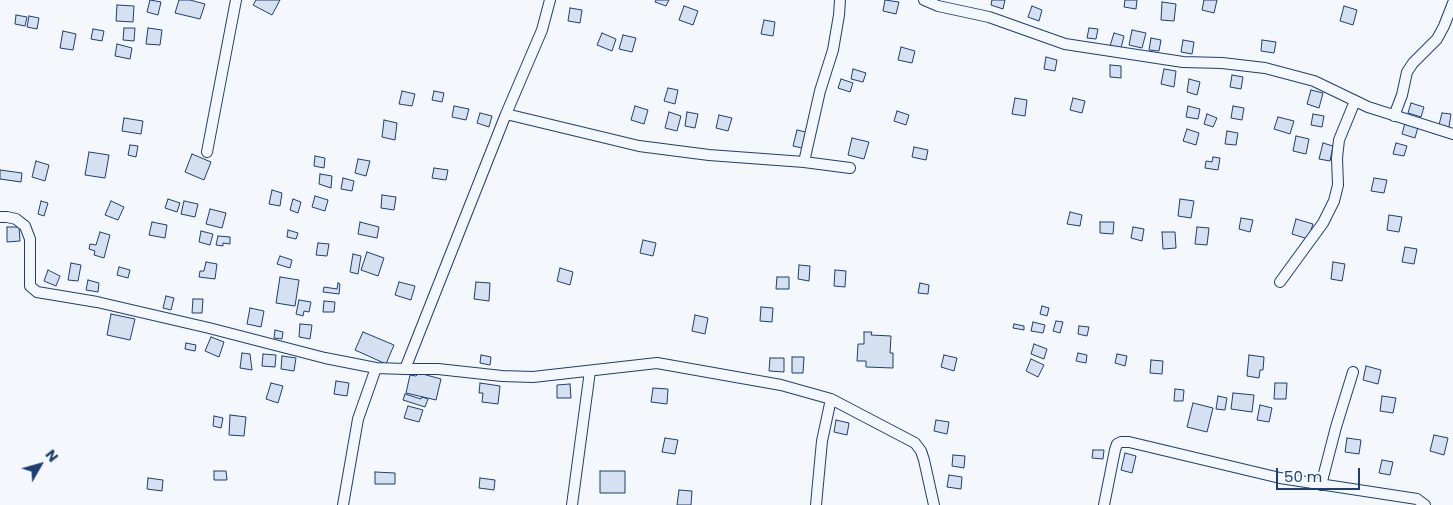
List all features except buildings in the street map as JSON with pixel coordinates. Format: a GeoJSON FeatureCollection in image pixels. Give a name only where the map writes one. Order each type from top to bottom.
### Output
{"type":"FeatureCollection","features":[{"type":"Feature","properties":{"kind":"street"},"geometry":{"type":"LineString","coordinates":[[207,152],[236,0]]}},
{"type":"Feature","properties":{"kind":"street"},"geometry":{"type":"LineString","coordinates":[[405,369],[506,114],[542,30],[550,0]]}},
{"type":"Feature","properties":{"kind":"street"},"geometry":{"type":"LineString","coordinates":[[804,162],[820,91],[832,50],[840,0]]}},
{"type":"Feature","properties":{"kind":"street"},"geometry":{"type":"LineString","coordinates":[[924,0],[938,6],[989,18],[1064,44],[1183,62],[1222,63],[1265,68],[1314,81],[1355,101],[1394,116],[1453,134]]}},
{"type":"Feature","properties":{"kind":"street"},"geometry":{"type":"LineString","coordinates":[[1394,116],[1402,95],[1407,72],[1413,63],[1437,39],[1453,3]]}},
{"type":"Feature","properties":{"kind":"street"},"geometry":{"type":"LineString","coordinates":[[1280,282],[1322,223],[1334,201],[1338,185],[1337,158],[1339,140],[1355,101]]}},
{"type":"Feature","properties":{"kind":"street"},"geometry":{"type":"LineString","coordinates":[[506,114],[639,146],[709,156],[804,162],[850,168]]}},
{"type":"Feature","properties":{"kind":"street"},"geometry":{"type":"LineString","coordinates":[[0,217],[16,219],[25,226],[30,239],[30,286],[37,292],[97,302],[325,358],[376,368],[438,369],[502,376],[533,377],[657,363],[781,385],[831,399],[915,443],[921,451],[924,460],[934,505]]}},
{"type":"Feature","properties":{"kind":"street"},"geometry":{"type":"LineString","coordinates":[[343,505],[358,418],[376,368]]}},
{"type":"Feature","properties":{"kind":"street"},"geometry":{"type":"LineString","coordinates":[[572,505],[590,372]]}},
{"type":"Feature","properties":{"kind":"street"},"geometry":{"type":"LineString","coordinates":[[1321,485],[1353,372]]}},
{"type":"Feature","properties":{"kind":"street"},"geometry":{"type":"LineString","coordinates":[[816,505],[822,441],[831,399]]}},
{"type":"Feature","properties":{"kind":"street"},"geometry":{"type":"LineString","coordinates":[[1104,505],[1115,450],[1117,444],[1122,442],[1129,442],[1280,478],[1417,499],[1425,505]]}}]}
